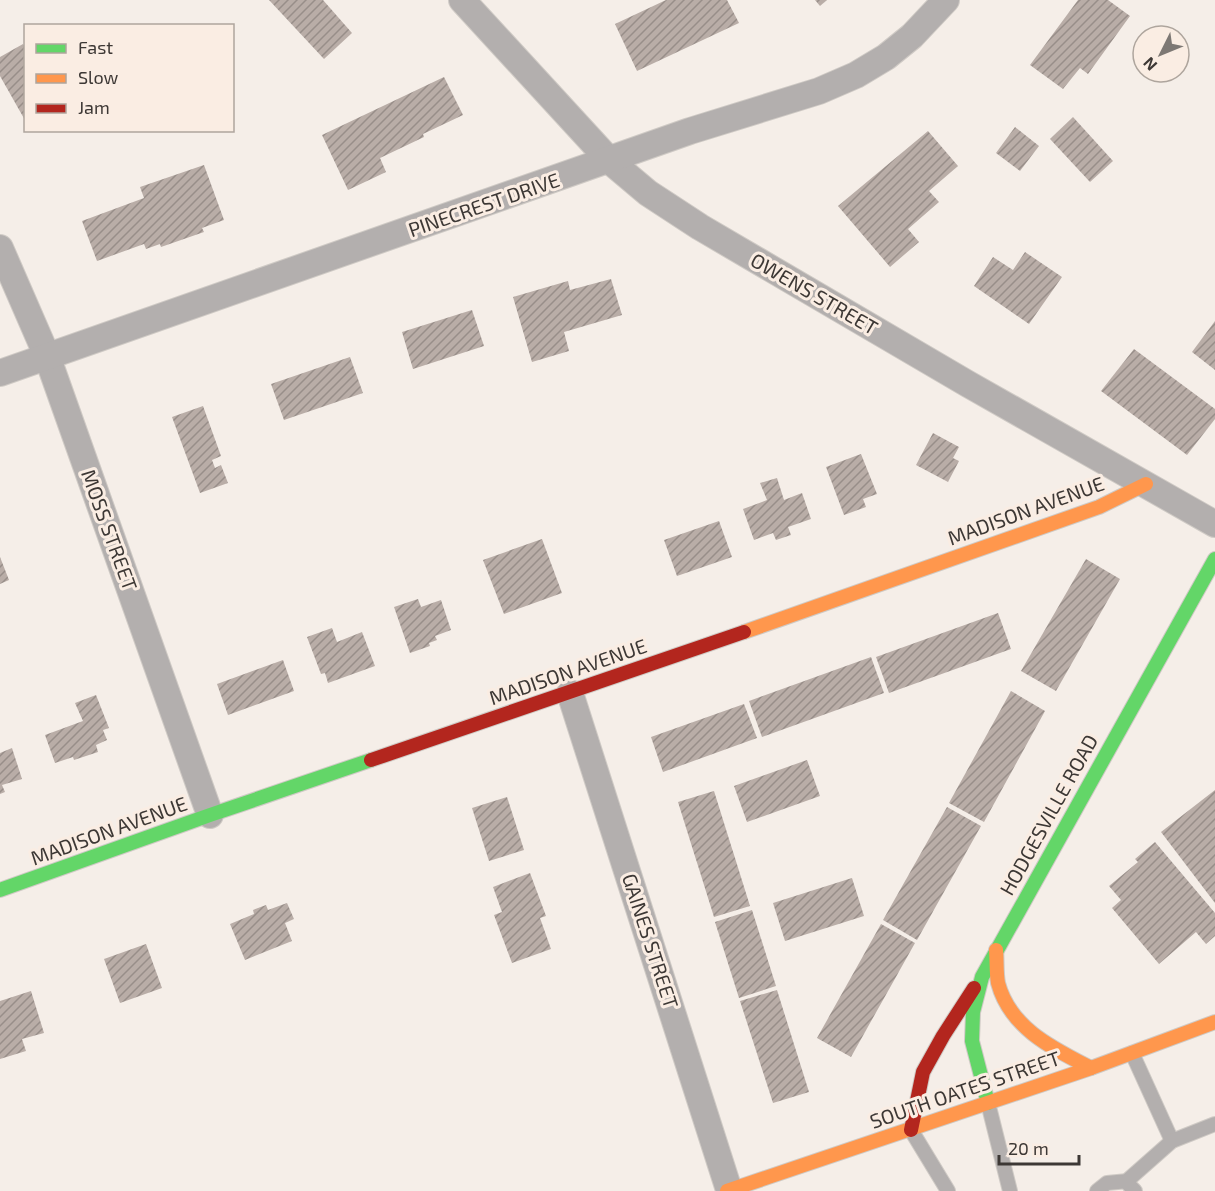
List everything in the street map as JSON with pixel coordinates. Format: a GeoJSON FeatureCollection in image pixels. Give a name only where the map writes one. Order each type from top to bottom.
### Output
{"type":"FeatureCollection","features":[{"type":"Feature","properties":{"kind":"street","name":"OWENS STREET"},"geometry":{"type":"LineString","coordinates":[[462,0],[610,161],[648,193],[700,227],[968,384],[1215,524]]}},
{"type":"Feature","properties":{"kind":"street","name":"PINECREST DRIVE"},"geometry":{"type":"LineString","coordinates":[[0,373],[610,161],[690,131],[819,91],[856,75],[886,57],[912,36],[946,0]]}},
{"type":"Feature","properties":{"kind":"street","name":"MOSS STREET"},"geometry":{"type":"LineString","coordinates":[[0,248],[47,356],[210,815]]}},
{"type":"Feature","properties":{"kind":"street","name":"MADISON AVENUE"},"geometry":{"type":"LineString","coordinates":[[0,890],[1099,507],[1146,484]]}},
{"type":"Feature","properties":{"kind":"street","name":"HODGESVILLE ROAD"},"geometry":{"type":"LineString","coordinates":[[988,1103],[972,1041],[973,1012],[982,977],[1215,559]]}},
{"type":"Feature","properties":{"kind":"street","name":"GAINES STREET"},"geometry":{"type":"LineString","coordinates":[[570,693],[728,1191]]}},
{"type":"Feature","properties":{"kind":"street"},"geometry":{"type":"LineString","coordinates":[[996,950],[998,981],[1006,1007],[1024,1028],[1040,1041],[1091,1068]]}},
{"type":"Feature","properties":{"kind":"street"},"geometry":{"type":"LineString","coordinates":[[911,1130],[923,1072],[943,1036],[982,977]]}},
{"type":"Feature","properties":{"kind":"street","name":"SOUTH OATES STREET"},"geometry":{"type":"LineString","coordinates":[[728,1191],[1091,1068],[1215,1022]]}},
{"type":"Feature","properties":{"kind":"lane"},"geometry":{"type":"LineString","coordinates":[[1132,1053],[1172,1141]]}},
{"type":"Feature","properties":{"kind":"lane"},"geometry":{"type":"LineString","coordinates":[[988,1103],[1010,1191]]}},
{"type":"Feature","properties":{"kind":"lane"},"geometry":{"type":"LineString","coordinates":[[1097,1191],[1107,1183],[1114,1181],[1132,1186],[1172,1141],[1215,1124]]}},
{"type":"Feature","properties":{"kind":"lane"},"geometry":{"type":"LineString","coordinates":[[911,1130],[948,1191]]}},
{"type":"Feature","properties":{"kind":"building"},"geometry":{"type":"Polygon","coordinates":[[[269,0],[323,0],[352,33],[324,59],[269,0]]]}},
{"type":"Feature","properties":{"kind":"building"},"geometry":{"type":"Polygon","coordinates":[[[666,0],[727,0],[739,23],[637,71],[615,24],[666,0]]]}},
{"type":"Feature","properties":{"kind":"building"},"geometry":{"type":"Polygon","coordinates":[[[815,0],[827,0],[820,6],[815,0]]]}},
{"type":"Feature","properties":{"kind":"building"},"geometry":{"type":"Polygon","coordinates":[[[1078,0],[1108,0],[1130,16],[1088,74],[1080,68],[1063,89],[1030,65],[1078,0]]]}},
{"type":"Feature","properties":{"kind":"building"},"geometry":{"type":"Polygon","coordinates":[[[24,45],[24,118],[0,76],[0,57],[24,45]]]}},
{"type":"Feature","properties":{"kind":"building"},"geometry":{"type":"Polygon","coordinates":[[[444,77],[463,115],[380,158],[386,172],[348,190],[322,135],[444,77]]]}},
{"type":"Feature","properties":{"kind":"building"},"geometry":{"type":"Polygon","coordinates":[[[1073,117],[1113,161],[1090,182],[1050,139],[1073,117]]]}},
{"type":"Feature","properties":{"kind":"building"},"geometry":{"type":"Polygon","coordinates":[[[1015,127],[1039,146],[1020,171],[996,153],[1015,127]]]}},
{"type":"Feature","properties":{"kind":"building"},"geometry":{"type":"Polygon","coordinates":[[[928,131],[958,166],[929,191],[939,202],[908,229],[919,242],[890,267],[838,206],[928,131]]]}},
{"type":"Feature","properties":{"kind":"building"},"geometry":{"type":"Polygon","coordinates":[[[204,165],[224,220],[202,228],[204,232],[161,247],[160,244],[146,249],[144,244],[97,261],[82,221],[144,198],[140,187],[204,165]]]}},
{"type":"Feature","properties":{"kind":"building"},"geometry":{"type":"Polygon","coordinates":[[[1025,252],[1062,277],[1029,324],[974,286],[993,257],[1013,270],[1025,252]]]}},
{"type":"Feature","properties":{"kind":"building"},"geometry":{"type":"Polygon","coordinates":[[[611,279],[622,315],[564,332],[569,351],[532,362],[513,297],[568,281],[570,290],[611,279]]]}},
{"type":"Feature","properties":{"kind":"building"},"geometry":{"type":"Polygon","coordinates":[[[472,310],[484,346],[413,369],[402,332],[472,310]]]}},
{"type":"Feature","properties":{"kind":"building"},"geometry":{"type":"Polygon","coordinates":[[[1215,321],[1215,370],[1192,352],[1215,321]]]}},
{"type":"Feature","properties":{"kind":"building"},"geometry":{"type":"Polygon","coordinates":[[[1134,349],[1215,409],[1215,419],[1187,455],[1101,391],[1134,349]]]}},
{"type":"Feature","properties":{"kind":"building"},"geometry":{"type":"Polygon","coordinates":[[[350,357],[363,393],[284,420],[271,384],[350,357]]]}},
{"type":"Feature","properties":{"kind":"building"},"geometry":{"type":"Polygon","coordinates":[[[203,406],[221,456],[212,460],[215,468],[221,465],[228,483],[200,493],[172,417],[203,406]]]}},
{"type":"Feature","properties":{"kind":"building"},"geometry":{"type":"Polygon","coordinates":[[[933,433],[959,447],[953,458],[959,461],[948,482],[916,465],[933,433]]]}},
{"type":"Feature","properties":{"kind":"building"},"geometry":{"type":"Polygon","coordinates":[[[861,454],[877,494],[863,499],[866,507],[844,515],[826,467],[861,454]]]}},
{"type":"Feature","properties":{"kind":"building"},"geometry":{"type":"Polygon","coordinates":[[[777,478],[784,500],[802,493],[811,519],[788,527],[791,535],[776,540],[773,533],[754,540],[743,509],[767,500],[760,483],[777,478]]]}},
{"type":"Feature","properties":{"kind":"building"},"geometry":{"type":"Polygon","coordinates":[[[719,521],[732,557],[677,576],[664,540],[719,521]]]}},
{"type":"Feature","properties":{"kind":"building"},"geometry":{"type":"Polygon","coordinates":[[[542,539],[562,593],[504,614],[483,560],[542,539]]]}},
{"type":"Feature","properties":{"kind":"building"},"geometry":{"type":"Polygon","coordinates":[[[0,557],[9,580],[0,584],[0,557]]]}},
{"type":"Feature","properties":{"kind":"building"},"geometry":{"type":"Polygon","coordinates":[[[1086,559],[1120,579],[1056,691],[1021,671],[1086,559]]]}},
{"type":"Feature","properties":{"kind":"building"},"geometry":{"type":"Polygon","coordinates":[[[418,599],[421,607],[441,600],[451,630],[435,636],[437,640],[429,643],[430,646],[410,653],[394,607],[418,599]]]}},
{"type":"Feature","properties":{"kind":"building"},"geometry":{"type":"Polygon","coordinates":[[[998,613],[1011,649],[889,693],[876,657],[998,613]]]}},
{"type":"Feature","properties":{"kind":"building"},"geometry":{"type":"Polygon","coordinates":[[[332,628],[337,642],[362,632],[375,666],[328,683],[325,673],[321,674],[307,637],[332,628]]]}},
{"type":"Feature","properties":{"kind":"building"},"geometry":{"type":"Polygon","coordinates":[[[871,657],[884,693],[762,737],[749,701],[871,657]]]}},
{"type":"Feature","properties":{"kind":"building"},"geometry":{"type":"Polygon","coordinates":[[[283,660],[294,691],[228,715],[217,684],[283,660]]]}},
{"type":"Feature","properties":{"kind":"building"},"geometry":{"type":"Polygon","coordinates":[[[1011,691],[1045,711],[984,822],[949,803],[1011,691]]]}},
{"type":"Feature","properties":{"kind":"building"},"geometry":{"type":"Polygon","coordinates":[[[96,695],[109,728],[103,730],[107,740],[96,745],[98,752],[74,760],[73,757],[55,763],[45,735],[83,721],[75,703],[96,695]]]}},
{"type":"Feature","properties":{"kind":"building"},"geometry":{"type":"Polygon","coordinates":[[[744,704],[757,738],[663,772],[651,737],[744,704]]]}},
{"type":"Feature","properties":{"kind":"building"},"geometry":{"type":"Polygon","coordinates":[[[12,748],[22,779],[2,785],[5,792],[0,794],[0,753],[12,748]]]}},
{"type":"Feature","properties":{"kind":"building"},"geometry":{"type":"Polygon","coordinates":[[[807,760],[820,796],[747,822],[734,786],[807,760]]]}},
{"type":"Feature","properties":{"kind":"building"},"geometry":{"type":"Polygon","coordinates":[[[1215,790],[1215,903],[1161,832],[1215,790]]]}},
{"type":"Feature","properties":{"kind":"building"},"geometry":{"type":"Polygon","coordinates":[[[714,791],[750,906],[714,917],[678,802],[714,791]]]}},
{"type":"Feature","properties":{"kind":"building"},"geometry":{"type":"Polygon","coordinates":[[[507,797],[524,850],[489,861],[472,808],[507,797]]]}},
{"type":"Feature","properties":{"kind":"building"},"geometry":{"type":"Polygon","coordinates":[[[947,807],[981,826],[917,940],[883,920],[947,807]]]}},
{"type":"Feature","properties":{"kind":"building"},"geometry":{"type":"Polygon","coordinates":[[[1155,842],[1215,913],[1215,936],[1206,944],[1196,932],[1159,964],[1112,908],[1121,900],[1109,886],[1138,862],[1135,859],[1155,842]]]}},
{"type":"Feature","properties":{"kind":"building"},"geometry":{"type":"Polygon","coordinates":[[[530,873],[546,916],[540,918],[551,949],[512,963],[494,915],[502,912],[493,887],[530,873]]]}},
{"type":"Feature","properties":{"kind":"building"},"geometry":{"type":"Polygon","coordinates":[[[852,878],[864,916],[785,941],[773,903],[852,878]]]}},
{"type":"Feature","properties":{"kind":"building"},"geometry":{"type":"Polygon","coordinates":[[[287,903],[294,919],[285,923],[292,941],[245,960],[230,924],[254,914],[253,910],[266,905],[268,910],[287,903]]]}},
{"type":"Feature","properties":{"kind":"building"},"geometry":{"type":"Polygon","coordinates":[[[752,910],[776,986],[739,998],[715,922],[752,910]]]}},
{"type":"Feature","properties":{"kind":"building"},"geometry":{"type":"Polygon","coordinates":[[[881,924],[915,943],[851,1057],[817,1038],[881,924]]]}},
{"type":"Feature","properties":{"kind":"building"},"geometry":{"type":"Polygon","coordinates":[[[146,944],[162,988],[120,1003],[104,959],[146,944]]]}},
{"type":"Feature","properties":{"kind":"building"},"geometry":{"type":"Polygon","coordinates":[[[777,990],[809,1092],[773,1103],[740,1001],[777,990]]]}},
{"type":"Feature","properties":{"kind":"building"},"geometry":{"type":"Polygon","coordinates":[[[31,991],[44,1033],[22,1039],[26,1051],[0,1059],[0,1001],[31,991]]]}},
{"type":"Feature","properties":{"kind":"traffic: fast"},"geometry":{"type":"LineString","coordinates":[[988,1103],[972,1041],[973,1012],[982,977],[1215,559]]}},
{"type":"Feature","properties":{"kind":"traffic: fast"},"geometry":{"type":"LineString","coordinates":[[0,890],[371,760]]}},
{"type":"Feature","properties":{"kind":"traffic: slow"},"geometry":{"type":"LineString","coordinates":[[744,632],[1099,507],[1146,484]]}},
{"type":"Feature","properties":{"kind":"traffic: slow"},"geometry":{"type":"LineString","coordinates":[[996,950],[998,983],[1012,1012],[1034,1035],[1091,1068]]}},
{"type":"Feature","properties":{"kind":"traffic: slow"},"geometry":{"type":"LineString","coordinates":[[727,1191],[1091,1068],[1215,1022]]}},
{"type":"Feature","properties":{"kind":"traffic: jam"},"geometry":{"type":"LineString","coordinates":[[371,760],[744,632]]}},
{"type":"Feature","properties":{"kind":"traffic: jam"},"geometry":{"type":"LineString","coordinates":[[911,1130],[923,1072],[974,988]]}}]}
